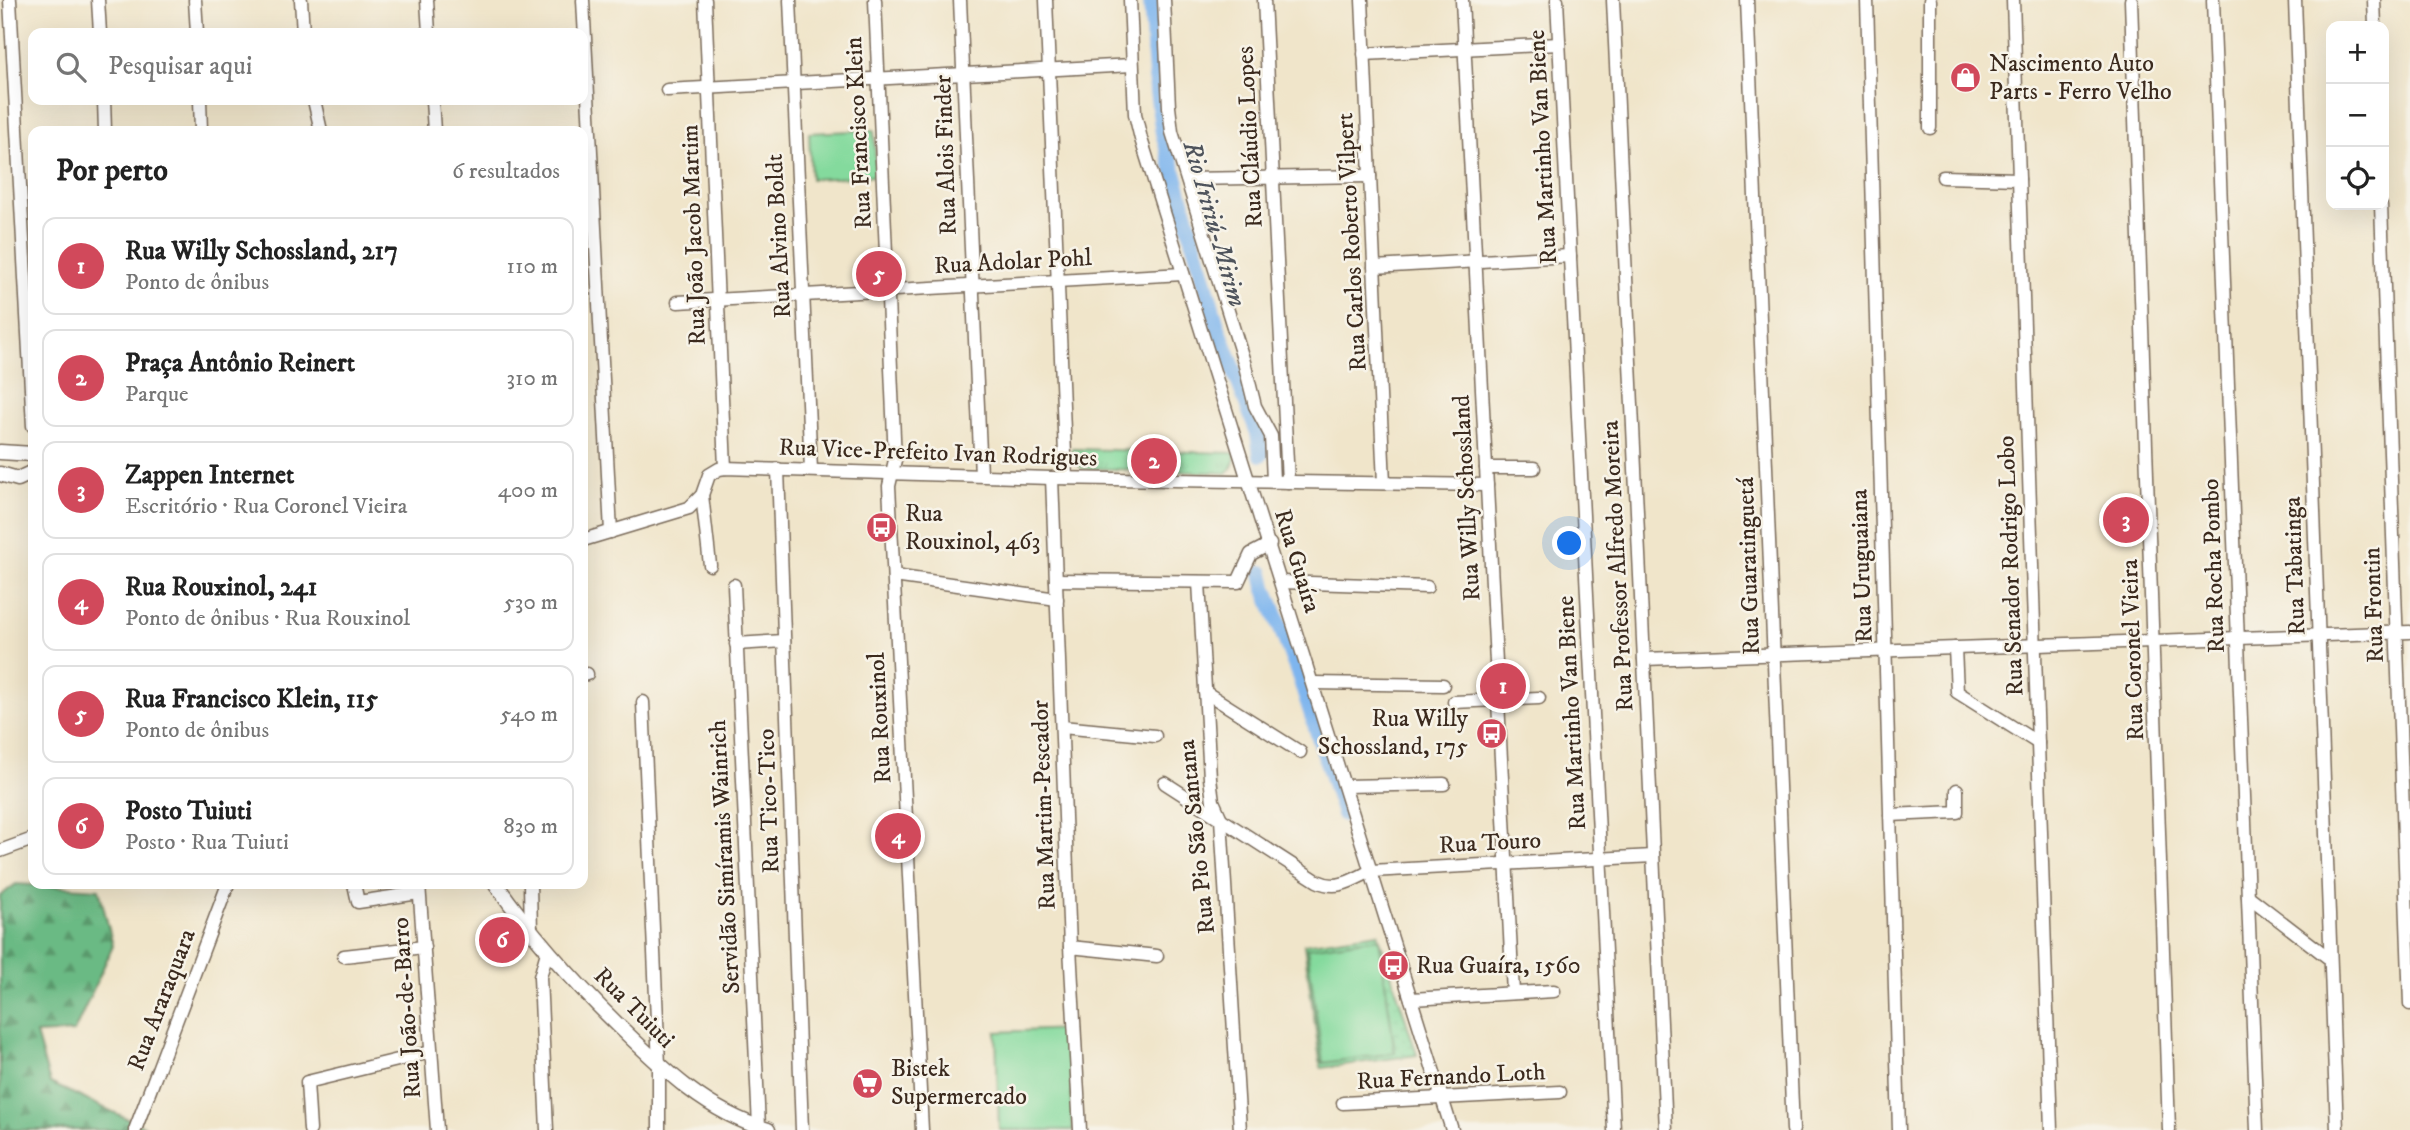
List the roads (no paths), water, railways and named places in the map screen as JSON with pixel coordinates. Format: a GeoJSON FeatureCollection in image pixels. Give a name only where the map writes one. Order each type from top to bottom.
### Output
{"type":"FeatureCollection","features":[{"type":"Feature","properties":{"kind":"main road"},"geometry":{"type":"LineString","coordinates":[[28,454],[4,452],[3,476],[18,479],[28,474]]}},
{"type":"Feature","properties":{"kind":"main road","name":"Rua Tuiuti"},"geometry":{"type":"LineString","coordinates":[[500,889],[547,952],[659,1065],[704,1101],[763,1129]]}},
{"type":"Feature","properties":{"kind":"street"},"geometry":{"type":"LineString","coordinates":[[9,0],[28,337]]}},
{"type":"Feature","properties":{"kind":"street"},"geometry":{"type":"LineString","coordinates":[[98,0],[100,28]]}},
{"type":"Feature","properties":{"kind":"street"},"geometry":{"type":"LineString","coordinates":[[195,0],[197,28]]}},
{"type":"Feature","properties":{"kind":"street"},"geometry":{"type":"LineString","coordinates":[[301,0],[303,28]]}},
{"type":"Feature","properties":{"kind":"street"},"geometry":{"type":"LineString","coordinates":[[427,0],[429,28]]}},
{"type":"Feature","properties":{"kind":"street"},"geometry":{"type":"LineString","coordinates":[[583,0],[584,28]]}},
{"type":"Feature","properties":{"kind":"street","name":"Rua João Jacob Martim"},"geometry":{"type":"LineString","coordinates":[[705,0],[725,468]]}},
{"type":"Feature","properties":{"kind":"street","name":"Rua Alvino Boldt"},"geometry":{"type":"LineString","coordinates":[[790,0],[811,470]]}},
{"type":"Feature","properties":{"kind":"street","name":"Rua Francisco Klein"},"geometry":{"type":"LineString","coordinates":[[875,0],[895,460],[893,473]]}},
{"type":"Feature","properties":{"kind":"street","name":"Rua Alois Finder"},"geometry":{"type":"LineString","coordinates":[[960,0],[981,475]]}},
{"type":"Feature","properties":{"kind":"street"},"geometry":{"type":"LineString","coordinates":[[1045,0],[1066,478]]}},
{"type":"Feature","properties":{"kind":"street","name":"Rua Guaíra"},"geometry":{"type":"LineString","coordinates":[[1130,0],[1138,129],[1452,1130]]}},
{"type":"Feature","properties":{"kind":"street"},"geometry":{"type":"LineString","coordinates":[[1164,0],[1170,121],[1255,406],[1271,436],[1273,481]]}},
{"type":"Feature","properties":{"kind":"street","name":"Rua Cláudio Lopes"},"geometry":{"type":"LineString","coordinates":[[1264,0],[1288,481]]}},
{"type":"Feature","properties":{"kind":"street","name":"Rua Carlos Roberto Vilpert"},"geometry":{"type":"LineString","coordinates":[[1362,0],[1384,483]]}},
{"type":"Feature","properties":{"kind":"street","name":"Rua Willy Schossland"},"geometry":{"type":"LineString","coordinates":[[1462,0],[1513,993]]}},
{"type":"Feature","properties":{"kind":"street","name":"Rua Martinho Van Biene"},"geometry":{"type":"LineString","coordinates":[[1557,0],[1614,1130]]}},
{"type":"Feature","properties":{"kind":"street","name":"Rua Professor Alfredo Moreira"},"geometry":{"type":"LineString","coordinates":[[1613,0],[1666,1130]]}},
{"type":"Feature","properties":{"kind":"street","name":"Rua Guaratinguetá"},"geometry":{"type":"LineString","coordinates":[[1747,0],[1793,1130]]}},
{"type":"Feature","properties":{"kind":"street","name":"Rua Uruguaiana"},"geometry":{"type":"LineString","coordinates":[[1867,0],[1899,1130]]}},
{"type":"Feature","properties":{"kind":"street"},"geometry":{"type":"LineString","coordinates":[[1930,0],[1930,128]]}},
{"type":"Feature","properties":{"kind":"street","name":"Rua Senador Rodrigo Lobo"},"geometry":{"type":"LineString","coordinates":[[2013,0],[2052,1130]]}},
{"type":"Feature","properties":{"kind":"street","name":"Rua Coronel Vieira"},"geometry":{"type":"LineString","coordinates":[[2131,0],[2169,1130]]}},
{"type":"Feature","properties":{"kind":"street","name":"Rua Rocha Pombo"},"geometry":{"type":"LineString","coordinates":[[2213,0],[2257,1130]]}},
{"type":"Feature","properties":{"kind":"street","name":"Rua Tabatinga"},"geometry":{"type":"LineString","coordinates":[[2295,0],[2337,1130]]}},
{"type":"Feature","properties":{"kind":"street"},"geometry":{"type":"LineString","coordinates":[[2374,0],[2375,21]]}},
{"type":"Feature","properties":{"kind":"street"},"geometry":{"type":"LineString","coordinates":[[1364,54],[1559,44]]}},
{"type":"Feature","properties":{"kind":"street"},"geometry":{"type":"LineString","coordinates":[[667,90],[1132,65]]}},
{"type":"Feature","properties":{"kind":"street"},"geometry":{"type":"LineString","coordinates":[[588,95],[611,532]]}},
{"type":"Feature","properties":{"kind":"street"},"geometry":{"type":"LineString","coordinates":[[104,105],[105,126]]}},
{"type":"Feature","properties":{"kind":"street"},"geometry":{"type":"LineString","coordinates":[[200,105],[201,126]]}},
{"type":"Feature","properties":{"kind":"street"},"geometry":{"type":"LineString","coordinates":[[315,105],[320,126]]}},
{"type":"Feature","properties":{"kind":"street"},"geometry":{"type":"LineString","coordinates":[[432,105],[434,126]]}},
{"type":"Feature","properties":{"kind":"street"},"geometry":{"type":"LineString","coordinates":[[1187,179],[1370,176]]}},
{"type":"Feature","properties":{"kind":"street"},"geometry":{"type":"LineString","coordinates":[[1942,177],[2019,179]]}},
{"type":"Feature","properties":{"kind":"street","name":"Rua Frontin"},"geometry":{"type":"LineString","coordinates":[[2381,210],[2410,1004]]}},
{"type":"Feature","properties":{"kind":"street"},"geometry":{"type":"LineString","coordinates":[[1374,267],[1570,256]]}},
{"type":"Feature","properties":{"kind":"street","name":"Rua Adolar Pohl"},"geometry":{"type":"LineString","coordinates":[[678,302],[1183,274]]}},
{"type":"Feature","properties":{"kind":"street"},"geometry":{"type":"LineString","coordinates":[[588,539],[689,508],[702,495],[709,475],[719,468],[725,468]]}},
{"type":"Feature","properties":{"kind":"street","name":"Rua Vice-Prefeito Ivan Rodrigues"},"geometry":{"type":"LineString","coordinates":[[725,468],[1052,478],[1487,485]]}},
{"type":"Feature","properties":{"kind":"street"},"geometry":{"type":"LineString","coordinates":[[1486,468],[1534,468]]}},
{"type":"Feature","properties":{"kind":"street","name":"Rua Tico-Tico"},"geometry":{"type":"LineString","coordinates":[[778,470],[802,1130]]}},
{"type":"Feature","properties":{"kind":"street","name":"Rua Rouxinol"},"geometry":{"type":"LineString","coordinates":[[893,473],[889,486],[922,1130]]}},
{"type":"Feature","properties":{"kind":"street","name":"Rua Martim-Pescador"},"geometry":{"type":"LineString","coordinates":[[1052,478],[1070,947],[1080,1130]]}},
{"type":"Feature","properties":{"kind":"street"},"geometry":{"type":"LineString","coordinates":[[702,495],[710,565]]}},
{"type":"Feature","properties":{"kind":"street"},"geometry":{"type":"LineString","coordinates":[[1056,580],[1238,582],[1251,554],[1269,544]]}},
{"type":"Feature","properties":{"kind":"street"},"geometry":{"type":"LineString","coordinates":[[894,576],[1057,599]]}},
{"type":"Feature","properties":{"kind":"street","name":"Rua Pio São Santana"},"geometry":{"type":"LineString","coordinates":[[1199,582],[1211,790],[1221,819],[1240,1130]]}},
{"type":"Feature","properties":{"kind":"street"},"geometry":{"type":"LineString","coordinates":[[1282,582],[1427,587]]}},
{"type":"Feature","properties":{"kind":"street","name":"Servidão Simíramis Wainrich"},"geometry":{"type":"LineString","coordinates":[[734,584],[763,1129]]}},
{"type":"Feature","properties":{"kind":"street"},"geometry":{"type":"LineString","coordinates":[[1644,659],[2410,632]]}},
{"type":"Feature","properties":{"kind":"street"},"geometry":{"type":"LineString","coordinates":[[736,644],[784,641]]}},
{"type":"Feature","properties":{"kind":"street"},"geometry":{"type":"LineString","coordinates":[[1955,648],[1957,692],[2038,743]]}},
{"type":"Feature","properties":{"kind":"street"},"geometry":{"type":"LineString","coordinates":[[1313,682],[1443,685]]}},
{"type":"Feature","properties":{"kind":"street"},"geometry":{"type":"LineString","coordinates":[[1205,692],[1300,752]]}},
{"type":"Feature","properties":{"kind":"street"},"geometry":{"type":"LineString","coordinates":[[1454,702],[1539,698]]}},
{"type":"Feature","properties":{"kind":"street"},"geometry":{"type":"LineString","coordinates":[[643,702],[659,1065],[659,1130]]}},
{"type":"Feature","properties":{"kind":"street"},"geometry":{"type":"LineString","coordinates":[[1062,727],[1155,736]]}},
{"type":"Feature","properties":{"kind":"street"},"geometry":{"type":"LineString","coordinates":[[1165,783],[1325,885],[1340,886],[1371,871]]}},
{"type":"Feature","properties":{"kind":"street"},"geometry":{"type":"LineString","coordinates":[[1345,786],[1444,785]]}},
{"type":"Feature","properties":{"kind":"street"},"geometry":{"type":"LineString","coordinates":[[1890,815],[1957,812],[1957,790]]}},
{"type":"Feature","properties":{"kind":"street"},"geometry":{"type":"LineString","coordinates":[[0,851],[28,841]]}},
{"type":"Feature","properties":{"kind":"street","name":"Rua Touro"},"geometry":{"type":"LineString","coordinates":[[1371,871],[1653,856]]}},
{"type":"Feature","properties":{"kind":"street","name":"Rua Araraquara"},"geometry":{"type":"LineString","coordinates":[[135,1130],[226,889]]}},
{"type":"Feature","properties":{"kind":"street"},"geometry":{"type":"LineString","coordinates":[[355,889],[358,902],[415,889]]}},
{"type":"Feature","properties":{"kind":"street","name":"Rua João-de-Barro"},"geometry":{"type":"LineString","coordinates":[[419,889],[437,1130]]}},
{"type":"Feature","properties":{"kind":"street"},"geometry":{"type":"LineString","coordinates":[[530,889],[531,933]]}},
{"type":"Feature","properties":{"kind":"street"},"geometry":{"type":"LineString","coordinates":[[2248,896],[2330,959]]}},
{"type":"Feature","properties":{"kind":"street"},"geometry":{"type":"LineString","coordinates":[[344,956],[424,947]]}},
{"type":"Feature","properties":{"kind":"street"},"geometry":{"type":"LineString","coordinates":[[1070,947],[1157,956]]}},
{"type":"Feature","properties":{"kind":"street"},"geometry":{"type":"LineString","coordinates":[[547,952],[540,977],[547,1130]]}},
{"type":"Feature","properties":{"kind":"street"},"geometry":{"type":"LineString","coordinates":[[1411,999],[1554,991]]}},
{"type":"Feature","properties":{"kind":"street"},"geometry":{"type":"LineString","coordinates":[[310,1130],[307,1082],[431,1052]]}},
{"type":"Feature","properties":{"kind":"street","name":"Rua Fernando Loth"},"geometry":{"type":"LineString","coordinates":[[1343,1103],[1560,1092]]}},
{"type":"Feature","properties":{"kind":"waterway","name":"Rio Iririú-Mirim"},"geometry":{"type":"LineString","coordinates":[[1151,0],[1157,91],[1163,133],[1217,325],[1258,433],[1261,454]]}},
{"type":"Feature","properties":{"kind":"waterway","name":"Rio Iririú-Mirim"},"geometry":{"type":"LineString","coordinates":[[1262,573],[1300,678],[1344,814]]}},
{"type":"Feature","properties":{"kind":"place","name":"Nascimento Auto Parts - Ferro Velho"},"geometry":{"type":"Point","coordinates":[1966,78]}},
{"type":"Feature","properties":{"kind":"place","name":"Rua Francisco Klein, 115"},"geometry":{"type":"Point","coordinates":[879,274]}},
{"type":"Feature","properties":{"kind":"place","name":"Praça Antônio Reinert"},"geometry":{"type":"Point","coordinates":[1154,461]}},
{"type":"Feature","properties":{"kind":"place","name":"Zappen Internet"},"geometry":{"type":"Point","coordinates":[2126,520]}},
{"type":"Feature","properties":{"kind":"place","name":"Rua Rouxinol, 463"},"geometry":{"type":"Point","coordinates":[882,528]}},
{"type":"Feature","properties":{"kind":"place","name":"Rua Willy Schossland, 217"},"geometry":{"type":"Point","coordinates":[1503,686]}},
{"type":"Feature","properties":{"kind":"place","name":"Rua Willy Schossland, 175"},"geometry":{"type":"Point","coordinates":[1491,733]}},
{"type":"Feature","properties":{"kind":"place","name":"Rua Rouxinol, 241"},"geometry":{"type":"Point","coordinates":[898,836]}},
{"type":"Feature","properties":{"kind":"place","name":"Posto Tuiuti"},"geometry":{"type":"Point","coordinates":[502,940]}},
{"type":"Feature","properties":{"kind":"place","name":"Rua Guaíra, 1560"},"geometry":{"type":"Point","coordinates":[1393,966]}},
{"type":"Feature","properties":{"kind":"place","name":"Bistek Supermercado"},"geometry":{"type":"Point","coordinates":[868,1083]}}]}
